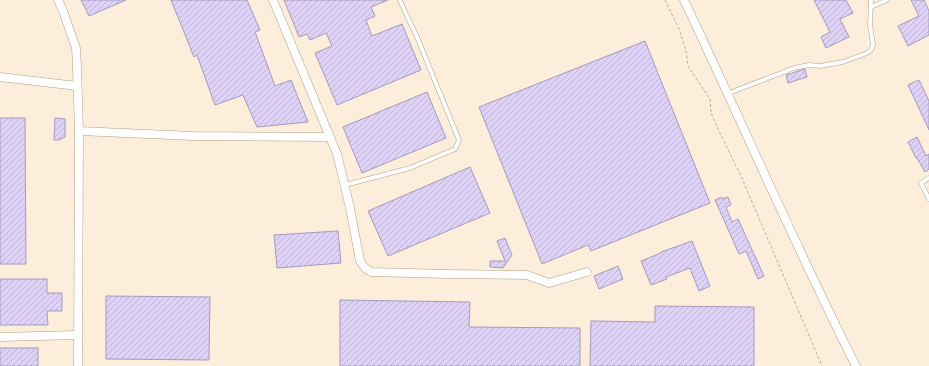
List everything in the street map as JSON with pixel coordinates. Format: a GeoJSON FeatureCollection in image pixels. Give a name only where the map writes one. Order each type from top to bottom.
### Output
{"type":"FeatureCollection","features":[{"type":"Feature","properties":{"kind":"street"},"geometry":{"type":"LineString","coordinates":[[58,0],[76,48],[79,131],[78,366]]}},
{"type":"Feature","properties":{"kind":"street"},"geometry":{"type":"LineString","coordinates":[[273,0],[337,154],[350,208],[360,261],[365,268],[371,272],[526,275],[549,283],[587,272]]}},
{"type":"Feature","properties":{"kind":"street"},"geometry":{"type":"LineString","coordinates":[[684,0],[729,93],[780,209],[856,366]]}},
{"type":"Feature","properties":{"kind":"street"},"geometry":{"type":"LineString","coordinates":[[0,76],[77,86]]}},
{"type":"Feature","properties":{"kind":"street"},"geometry":{"type":"LineString","coordinates":[[79,131],[193,136],[330,137]]}},
{"type":"Feature","properties":{"kind":"street"},"geometry":{"type":"LineString","coordinates":[[0,337],[77,335]]}},
{"type":"Feature","properties":{"kind":"lane"},"geometry":{"type":"LineString","coordinates":[[729,93],[794,68],[843,62],[867,53],[871,50],[873,45],[870,24],[871,0]]}},
{"type":"Feature","properties":{"kind":"lane"},"geometry":{"type":"LineString","coordinates":[[871,7],[887,0]]}},
{"type":"Feature","properties":{"kind":"lane"},"geometry":{"type":"LineString","coordinates":[[345,185],[410,168],[455,149],[459,140],[417,37],[400,1]]}},
{"type":"Feature","properties":{"kind":"lane"},"geometry":{"type":"LineString","coordinates":[[929,178],[923,180],[921,183],[929,199]]}},
{"type":"Feature","properties":{"kind":"path"},"geometry":{"type":"LineString","coordinates":[[665,0],[686,50],[688,66],[710,99],[711,113],[742,176],[822,366]]}},
{"type":"Feature","properties":{"kind":"building"},"geometry":{"type":"Polygon","coordinates":[[[81,0],[126,0],[89,16],[81,0]]]}},
{"type":"Feature","properties":{"kind":"building"},"geometry":{"type":"Polygon","coordinates":[[[171,0],[247,0],[260,30],[255,32],[275,86],[291,80],[308,122],[257,127],[243,95],[215,105],[197,55],[194,57],[171,0]]]}},
{"type":"Feature","properties":{"kind":"building"},"geometry":{"type":"Polygon","coordinates":[[[284,0],[388,0],[371,7],[375,16],[366,20],[372,36],[402,24],[421,70],[337,105],[315,53],[332,46],[326,33],[310,40],[307,34],[299,37],[284,0]]]}},
{"type":"Feature","properties":{"kind":"building"},"geometry":{"type":"Polygon","coordinates":[[[814,0],[846,0],[853,13],[840,19],[849,37],[826,48],[821,37],[830,32],[814,0]]]}},
{"type":"Feature","properties":{"kind":"building"},"geometry":{"type":"Polygon","coordinates":[[[911,0],[924,0],[929,11],[929,35],[908,46],[898,26],[919,16],[911,0]]]}},
{"type":"Feature","properties":{"kind":"building"},"geometry":{"type":"Polygon","coordinates":[[[645,41],[710,203],[591,251],[588,245],[542,264],[479,107],[645,41]]]}},
{"type":"Feature","properties":{"kind":"building"},"geometry":{"type":"Polygon","coordinates":[[[805,69],[807,77],[788,83],[786,75],[805,69]]]}},
{"type":"Feature","properties":{"kind":"building"},"geometry":{"type":"Polygon","coordinates":[[[919,80],[929,101],[929,130],[908,85],[919,80]]]}},
{"type":"Feature","properties":{"kind":"building"},"geometry":{"type":"Polygon","coordinates":[[[427,92],[446,138],[362,173],[343,127],[427,92]]]}},
{"type":"Feature","properties":{"kind":"building"},"geometry":{"type":"Polygon","coordinates":[[[0,118],[25,118],[26,264],[0,264],[0,118]]]}},
{"type":"Feature","properties":{"kind":"building"},"geometry":{"type":"Polygon","coordinates":[[[55,118],[65,119],[65,137],[59,140],[54,140],[55,118]]]}},
{"type":"Feature","properties":{"kind":"building"},"geometry":{"type":"Polygon","coordinates":[[[917,137],[926,156],[929,154],[929,169],[925,172],[908,142],[917,137]]]}},
{"type":"Feature","properties":{"kind":"building"},"geometry":{"type":"Polygon","coordinates":[[[470,167],[490,213],[388,256],[368,211],[470,167]]]}},
{"type":"Feature","properties":{"kind":"building"},"geometry":{"type":"Polygon","coordinates":[[[721,197],[722,199],[728,197],[731,205],[726,207],[732,222],[738,219],[764,276],[758,279],[746,251],[739,254],[715,200],[721,197]]]}},
{"type":"Feature","properties":{"kind":"building"},"geometry":{"type":"Polygon","coordinates":[[[338,231],[341,263],[277,268],[274,235],[338,231]]]}},
{"type":"Feature","properties":{"kind":"building"},"geometry":{"type":"Polygon","coordinates":[[[505,238],[512,255],[503,268],[490,267],[490,261],[505,261],[497,241],[505,238]]]}},
{"type":"Feature","properties":{"kind":"building"},"geometry":{"type":"Polygon","coordinates":[[[692,241],[710,286],[699,291],[690,268],[666,277],[667,279],[651,285],[641,261],[692,241]]]}},
{"type":"Feature","properties":{"kind":"building"},"geometry":{"type":"Polygon","coordinates":[[[618,266],[623,279],[599,289],[594,276],[618,266]]]}},
{"type":"Feature","properties":{"kind":"building"},"geometry":{"type":"Polygon","coordinates":[[[0,279],[47,279],[47,293],[62,293],[62,311],[47,311],[48,325],[0,325],[0,279]]]}},
{"type":"Feature","properties":{"kind":"building"},"geometry":{"type":"Polygon","coordinates":[[[106,296],[210,297],[209,360],[106,359],[106,296]]]}},
{"type":"Feature","properties":{"kind":"building"},"geometry":{"type":"Polygon","coordinates":[[[340,300],[470,302],[469,327],[580,328],[580,366],[340,366],[340,300]]]}},
{"type":"Feature","properties":{"kind":"building"},"geometry":{"type":"Polygon","coordinates":[[[655,306],[754,307],[754,366],[590,366],[591,321],[655,322],[655,306]]]}},
{"type":"Feature","properties":{"kind":"building"},"geometry":{"type":"Polygon","coordinates":[[[0,348],[38,348],[38,366],[0,366],[0,348]]]}}]}
